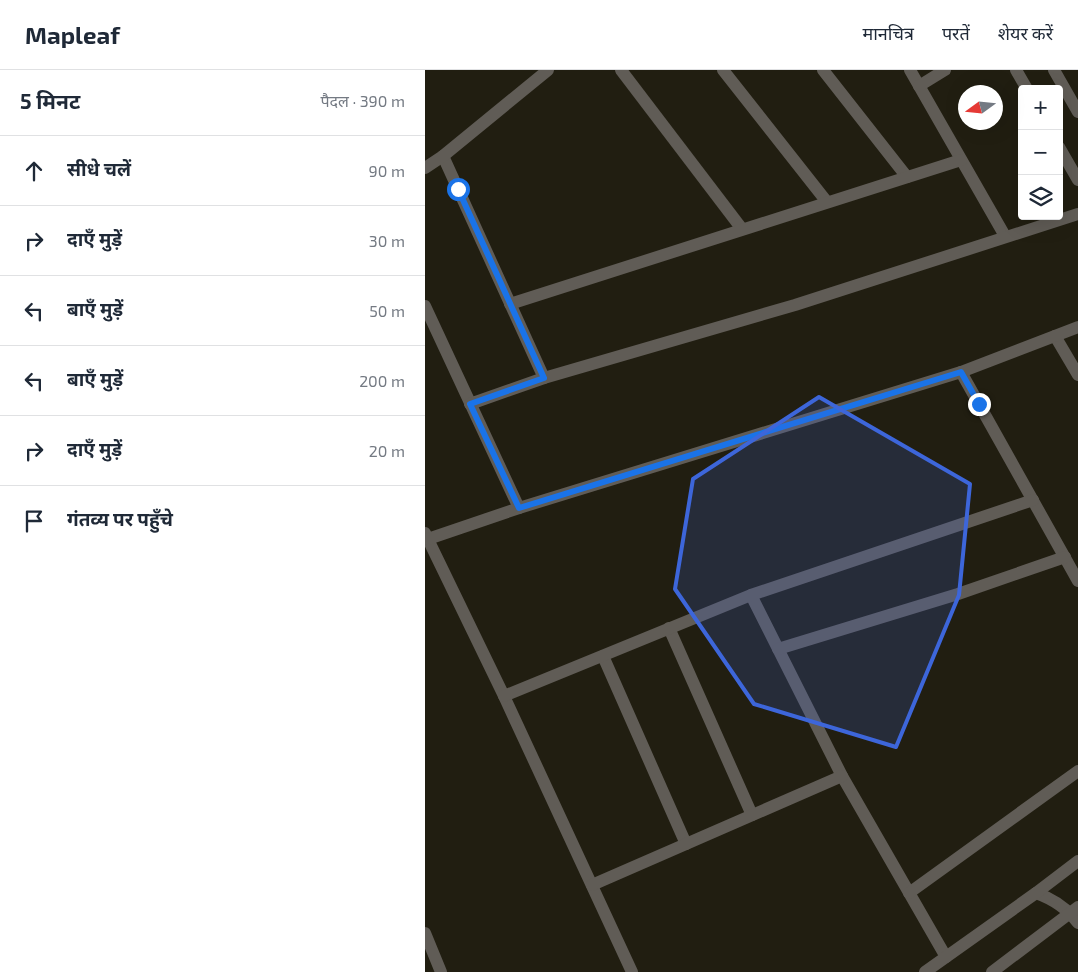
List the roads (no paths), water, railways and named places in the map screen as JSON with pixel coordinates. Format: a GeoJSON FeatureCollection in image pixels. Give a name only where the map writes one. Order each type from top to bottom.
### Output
{"type":"FeatureCollection","features":[{"type":"Feature","properties":{"kind":"lane"},"geometry":{"type":"LineString","coordinates":[[425,168],[443,156],[547,70]]}},
{"type":"Feature","properties":{"kind":"lane"},"geometry":{"type":"LineString","coordinates":[[621,70],[742,229]]}},
{"type":"Feature","properties":{"kind":"lane"},"geometry":{"type":"LineString","coordinates":[[723,70],[827,202]]}},
{"type":"Feature","properties":{"kind":"lane"},"geometry":{"type":"LineString","coordinates":[[823,70],[907,177]]}},
{"type":"Feature","properties":{"kind":"lane"},"geometry":{"type":"LineString","coordinates":[[910,70],[1005,236]]}},
{"type":"Feature","properties":{"kind":"lane"},"geometry":{"type":"LineString","coordinates":[[919,86],[945,70]]}},
{"type":"Feature","properties":{"kind":"lane"},"geometry":{"type":"LineString","coordinates":[[1016,70],[1025,85]]}},
{"type":"Feature","properties":{"kind":"lane"},"geometry":{"type":"LineString","coordinates":[[1054,70],[1078,112]]}},
{"type":"Feature","properties":{"kind":"lane"},"geometry":{"type":"LineString","coordinates":[[1063,154],[1078,180]]}},
{"type":"Feature","properties":{"kind":"lane"},"geometry":{"type":"LineString","coordinates":[[443,156],[544,378]]}},
{"type":"Feature","properties":{"kind":"lane"},"geometry":{"type":"LineString","coordinates":[[510,304],[961,160]]}},
{"type":"Feature","properties":{"kind":"lane"},"geometry":{"type":"LineString","coordinates":[[470,404],[544,378],[795,305],[1078,214]]}},
{"type":"Feature","properties":{"kind":"lane"},"geometry":{"type":"LineString","coordinates":[[425,306],[519,508]]}},
{"type":"Feature","properties":{"kind":"lane"},"geometry":{"type":"LineString","coordinates":[[632,972],[504,696],[427,536],[961,372],[1078,327]]}},
{"type":"Feature","properties":{"kind":"lane"},"geometry":{"type":"LineString","coordinates":[[1055,336],[1078,375]]}},
{"type":"Feature","properties":{"kind":"lane"},"geometry":{"type":"LineString","coordinates":[[961,372],[1078,581]]}},
{"type":"Feature","properties":{"kind":"lane"},"geometry":{"type":"LineString","coordinates":[[504,696],[751,595],[1033,500]]}},
{"type":"Feature","properties":{"kind":"lane"},"geometry":{"type":"LineString","coordinates":[[778,649],[957,594],[1065,557]]}},
{"type":"Feature","properties":{"kind":"lane"},"geometry":{"type":"LineString","coordinates":[[751,595],[842,776],[946,957]]}},
{"type":"Feature","properties":{"kind":"lane"},"geometry":{"type":"LineString","coordinates":[[669,628],[752,815]]}},
{"type":"Feature","properties":{"kind":"lane"},"geometry":{"type":"LineString","coordinates":[[603,656],[686,844]]}},
{"type":"Feature","properties":{"kind":"lane"},"geometry":{"type":"LineString","coordinates":[[909,893],[1078,771]]}},
{"type":"Feature","properties":{"kind":"lane"},"geometry":{"type":"LineString","coordinates":[[592,885],[842,776]]}},
{"type":"Feature","properties":{"kind":"lane"},"geometry":{"type":"LineString","coordinates":[[925,972],[1078,861]]}},
{"type":"Feature","properties":{"kind":"lane"},"geometry":{"type":"LineString","coordinates":[[992,972],[1076,914],[1050,898],[1036,893]]}},
{"type":"Feature","properties":{"kind":"lane"},"geometry":{"type":"LineString","coordinates":[[425,933],[441,972]]}}]}
